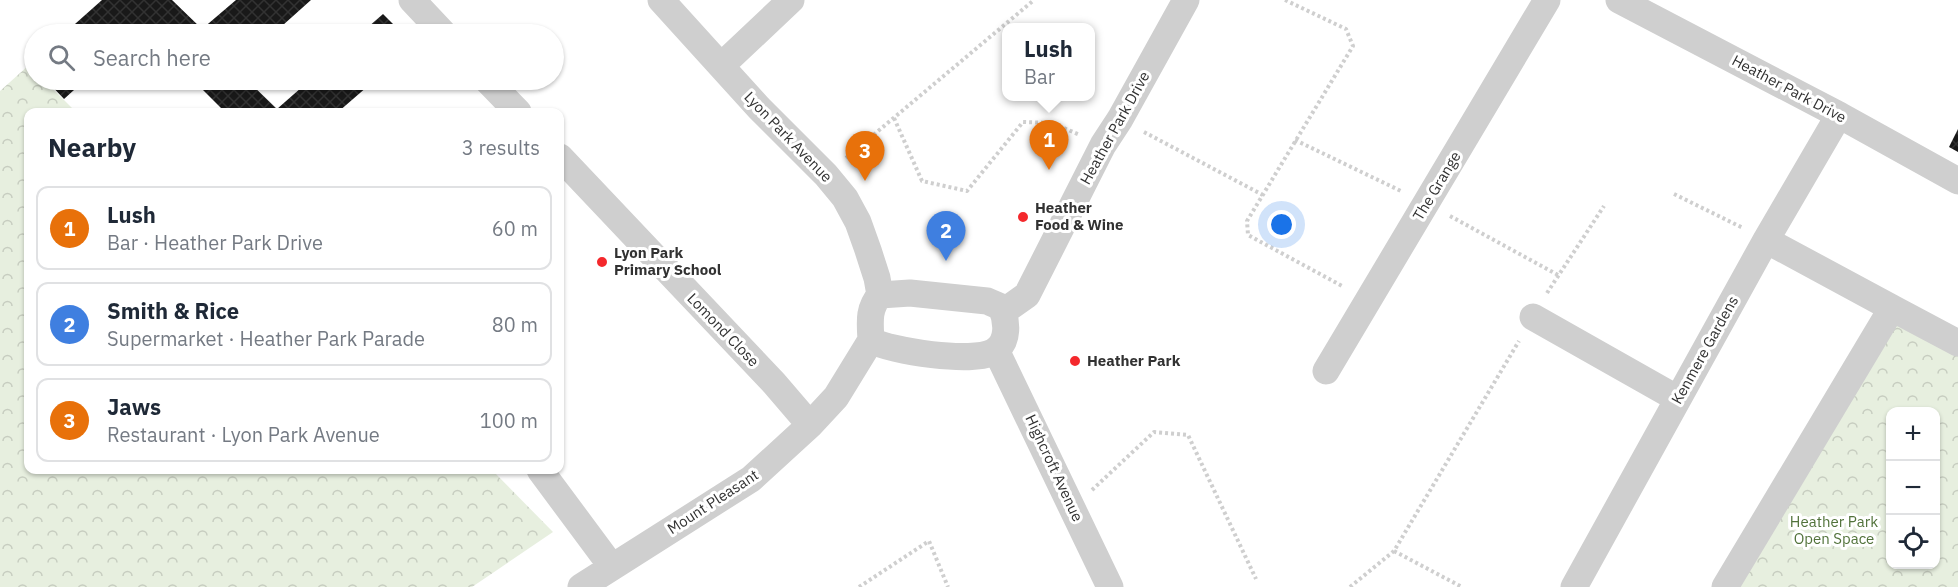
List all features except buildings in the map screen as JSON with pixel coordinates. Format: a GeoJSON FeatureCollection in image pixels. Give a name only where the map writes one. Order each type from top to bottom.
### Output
{"type":"FeatureCollection","features":[{"type":"Feature","properties":{"kind":"street"},"geometry":{"type":"LineString","coordinates":[[412,0],[435,24]]}},
{"type":"Feature","properties":{"kind":"street","name":"Lyon Park Avenue"},"geometry":{"type":"LineString","coordinates":[[661,0],[759,108],[826,175],[844,198],[858,222],[877,278],[880,295]]}},
{"type":"Feature","properties":{"kind":"street"},"geometry":{"type":"LineString","coordinates":[[721,66],[791,0]]}},
{"type":"Feature","properties":{"kind":"street","name":"Heather Park Drive"},"geometry":{"type":"LineString","coordinates":[[1003,312],[1027,295],[1103,145],[1120,119],[1186,0]]}},
{"type":"Feature","properties":{"kind":"street","name":"The Grange"},"geometry":{"type":"LineString","coordinates":[[1326,371],[1546,0]]}},
{"type":"Feature","properties":{"kind":"street","name":"Heather Park Drive"},"geometry":{"type":"LineString","coordinates":[[1619,0],[1839,115],[1958,181]]}},
{"type":"Feature","properties":{"kind":"street"},"geometry":{"type":"LineString","coordinates":[[497,90],[514,108]]}},
{"type":"Feature","properties":{"kind":"street","name":"Kenmere Gardens"},"geometry":{"type":"LineString","coordinates":[[1574,587],[1766,240],[1839,115]]}},
{"type":"Feature","properties":{"kind":"street","name":"Lomond Close"},"geometry":{"type":"LineString","coordinates":[[564,161],[774,382],[810,425]]}},
{"type":"Feature","properties":{"kind":"street"},"geometry":{"type":"LineString","coordinates":[[1766,240],[1958,343]]}},
{"type":"Feature","properties":{"kind":"street"},"geometry":{"type":"LineString","coordinates":[[910,293],[987,301],[1001,307],[1006,317],[1006,333],[1000,347],[992,353],[976,356],[943,355],[881,346],[871,340],[870,319],[872,305],[880,295],[910,293]]}},
{"type":"Feature","properties":{"kind":"street"},"geometry":{"type":"LineString","coordinates":[[1725,587],[1892,308]]}},
{"type":"Feature","properties":{"kind":"street"},"geometry":{"type":"LineString","coordinates":[[1533,317],[1678,399]]}},
{"type":"Feature","properties":{"kind":"street","name":"Mount Pleasant"},"geometry":{"type":"LineString","coordinates":[[581,587],[751,479],[810,425],[836,397],[871,340]]}},
{"type":"Feature","properties":{"kind":"street","name":"Highcroft Avenue"},"geometry":{"type":"LineString","coordinates":[[996,350],[1110,587]]}},
{"type":"Feature","properties":{"kind":"street"},"geometry":{"type":"LineString","coordinates":[[543,474],[612,567]]}},
{"type":"Feature","properties":{"kind":"path"},"geometry":{"type":"LineString","coordinates":[[1007,23],[1034,0]]}},
{"type":"Feature","properties":{"kind":"path"},"geometry":{"type":"LineString","coordinates":[[1285,0],[1346,30],[1353,46],[1247,221],[1248,235],[1367,300]]}},
{"type":"Feature","properties":{"kind":"path"},"geometry":{"type":"LineString","coordinates":[[826,175],[1002,27]]}},
{"type":"Feature","properties":{"kind":"path"},"geometry":{"type":"LineString","coordinates":[[894,118],[922,181],[967,191],[1023,122],[1052,123],[1103,145]]}},
{"type":"Feature","properties":{"kind":"path"},"geometry":{"type":"LineString","coordinates":[[1120,119],[1263,195]]}},
{"type":"Feature","properties":{"kind":"path"},"geometry":{"type":"LineString","coordinates":[[1674,194],[1766,240]]}},
{"type":"Feature","properties":{"kind":"path"},"geometry":{"type":"LineString","coordinates":[[1350,587],[1394,551],[1558,275],[1604,206]]}},
{"type":"Feature","properties":{"kind":"path"},"geometry":{"type":"LineString","coordinates":[[1073,507],[1154,432],[1188,435],[1256,579]]}},
{"type":"Feature","properties":{"kind":"path"},"geometry":{"type":"LineString","coordinates":[[859,587],[929,541],[948,587]]}},
{"type":"Feature","properties":{"kind":"path"},"geometry":{"type":"LineString","coordinates":[[1394,551],[1462,587]]}},
{"type":"Feature","properties":{"kind":"green space"},"geometry":{"type":"Polygon","coordinates":[[[24,69],[24,90],[54,90],[72,108],[24,108],[24,474],[496,474],[553,532],[472,587],[0,587],[0,91],[24,69]]]}},
{"type":"Feature","properties":{"kind":"green space","name":"Heather Park Open Space"},"geometry":{"type":"Polygon","coordinates":[[[1898,323],[1958,356],[1958,587],[1733,587],[1898,323]]]}},
{"type":"Feature","properties":{"kind":"place","name":"Lush"},"geometry":{"type":"Point","coordinates":[1049,170]}},
{"type":"Feature","properties":{"kind":"place","name":"Jaws"},"geometry":{"type":"Point","coordinates":[865,181]}},
{"type":"Feature","properties":{"kind":"place","name":"Heather Food & Wine"},"geometry":{"type":"Point","coordinates":[1023,217]}},
{"type":"Feature","properties":{"kind":"place","name":"Smith & Rice"},"geometry":{"type":"Point","coordinates":[946,261]}},
{"type":"Feature","properties":{"kind":"place","name":"Lyon Park Primary School"},"geometry":{"type":"Point","coordinates":[602,262]}},
{"type":"Feature","properties":{"kind":"place","name":"Heather Park"},"geometry":{"type":"Point","coordinates":[1075,361]}}]}
